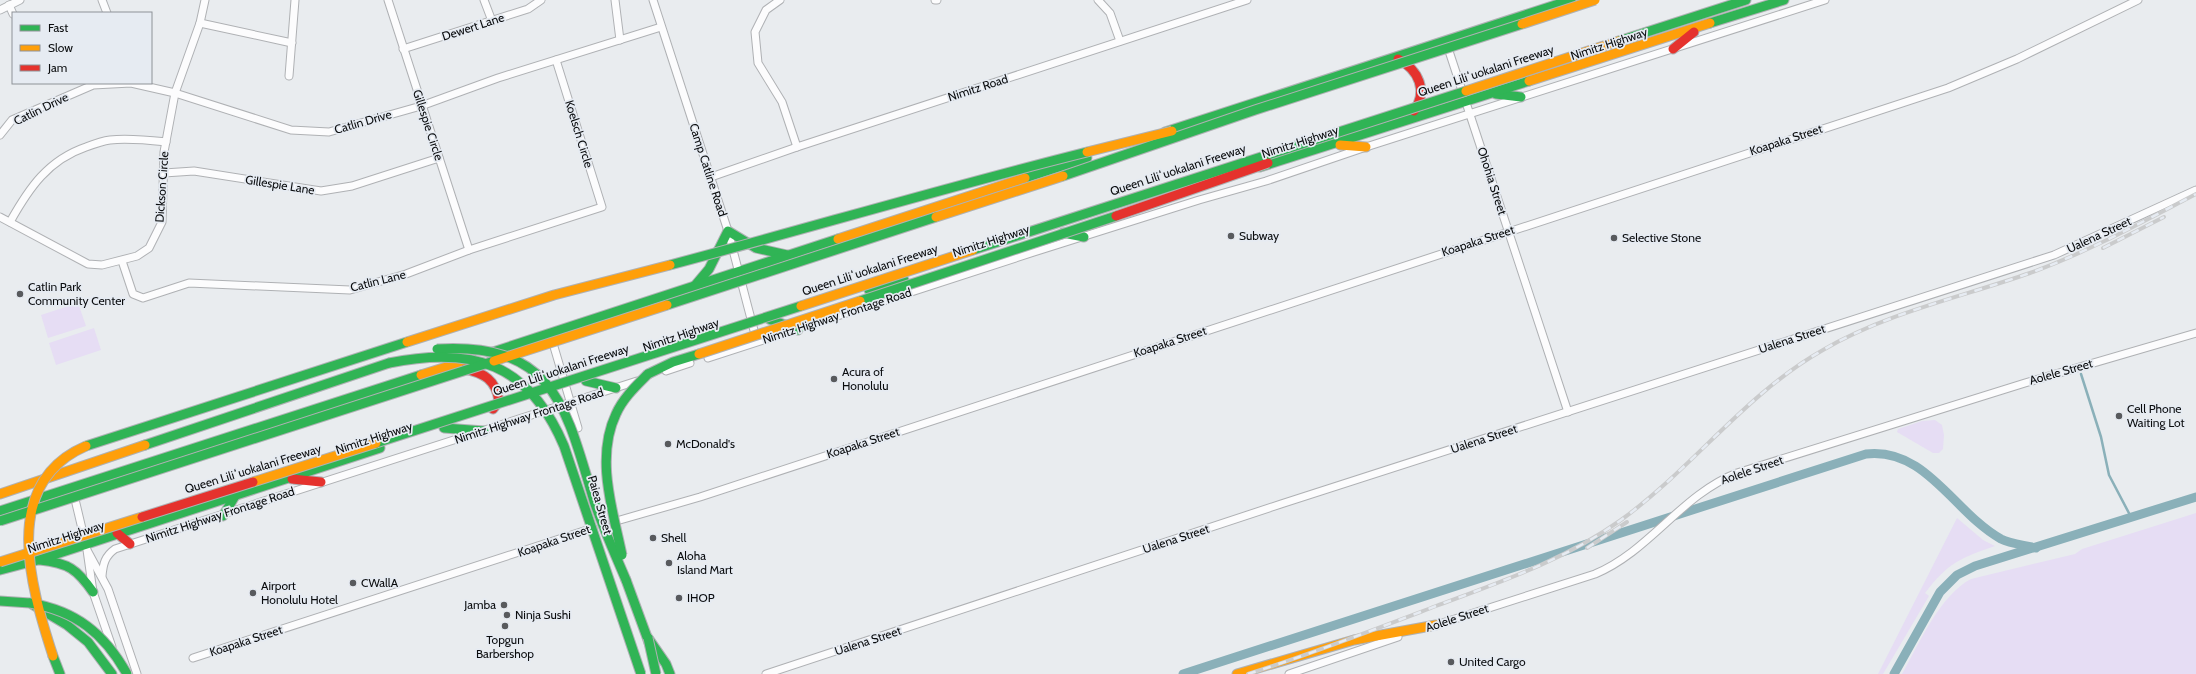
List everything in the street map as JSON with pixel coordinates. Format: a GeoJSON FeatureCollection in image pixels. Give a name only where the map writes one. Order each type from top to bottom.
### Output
{"type":"FeatureCollection","features":[{"type":"Feature","properties":{"kind":"main road"},"geometry":{"type":"LineString","coordinates":[[0,511],[740,273],[1389,58],[1571,0]]}},
{"type":"Feature","properties":{"kind":"main road"},"geometry":{"type":"LineString","coordinates":[[0,521],[1055,179],[1255,110],[1595,0]]}},
{"type":"Feature","properties":{"kind":"main road","name":"Queen Liliʻuokalani Freeway"},"geometry":{"type":"LineString","coordinates":[[0,562],[390,439],[1746,0]]}},
{"type":"Feature","properties":{"kind":"main road","name":"Nimitz Highway"},"geometry":{"type":"LineString","coordinates":[[0,570],[86,546],[117,533],[482,416],[769,319],[1059,232],[1784,0]]}},
{"type":"Feature","properties":{"kind":"main road"},"geometry":{"type":"LineString","coordinates":[[1673,49],[1699,28]]}},
{"type":"Feature","properties":{"kind":"main road"},"geometry":{"type":"LineString","coordinates":[[626,580],[605,464],[609,432],[613,418],[627,394],[637,383],[660,367],[1116,216],[1619,41]]}},
{"type":"Feature","properties":{"kind":"main road"},"geometry":{"type":"LineString","coordinates":[[1389,58],[1400,59],[1414,70],[1421,82],[1422,89],[1416,109],[1408,117],[1395,124]]}},
{"type":"Feature","properties":{"kind":"main road"},"geometry":{"type":"LineString","coordinates":[[1491,94],[1521,97]]}},
{"type":"Feature","properties":{"kind":"main road"},"geometry":{"type":"LineString","coordinates":[[20,523],[28,494],[43,473],[62,457],[89,445],[554,295],[836,221],[988,176],[1255,110]]}},
{"type":"Feature","properties":{"kind":"main road"},"geometry":{"type":"LineString","coordinates":[[1333,144],[1366,147]]}},
{"type":"Feature","properties":{"kind":"main road"},"geometry":{"type":"LineString","coordinates":[[692,288],[709,269],[728,231],[752,247],[769,254],[791,256]]}},
{"type":"Feature","properties":{"kind":"main road"},"geometry":{"type":"LineString","coordinates":[[1059,232],[1084,237]]}},
{"type":"Feature","properties":{"kind":"main road"},"geometry":{"type":"LineString","coordinates":[[927,287],[943,268]]}},
{"type":"Feature","properties":{"kind":"main road"},"geometry":{"type":"LineString","coordinates":[[769,319],[798,330]]}},
{"type":"Feature","properties":{"kind":"main road"},"geometry":{"type":"LineString","coordinates":[[0,494],[389,363],[436,349],[472,347],[507,356],[523,364],[537,376],[564,410],[582,456],[600,515],[648,638],[660,674]]}},
{"type":"Feature","properties":{"kind":"main road"},"geometry":{"type":"LineString","coordinates":[[389,363],[429,357],[451,356],[472,359],[492,366],[510,376],[527,388],[544,406],[564,446],[641,674]]}},
{"type":"Feature","properties":{"kind":"main road"},"geometry":{"type":"LineString","coordinates":[[450,366],[484,375],[491,379],[498,389],[499,401],[496,407],[482,416]]}},
{"type":"Feature","properties":{"kind":"main road"},"geometry":{"type":"LineString","coordinates":[[586,381],[616,388]]}},
{"type":"Feature","properties":{"kind":"main road"},"geometry":{"type":"LineString","coordinates":[[444,428],[484,431]]}},
{"type":"Feature","properties":{"kind":"main road"},"geometry":{"type":"LineString","coordinates":[[287,479],[321,482]]}},
{"type":"Feature","properties":{"kind":"main road"},"geometry":{"type":"LineString","coordinates":[[223,516],[235,496]]}},
{"type":"Feature","properties":{"kind":"main road"},"geometry":{"type":"LineString","coordinates":[[117,533],[130,544]]}},
{"type":"Feature","properties":{"kind":"main road"},"geometry":{"type":"LineString","coordinates":[[19,538],[24,568],[60,674]]}},
{"type":"Feature","properties":{"kind":"main road"},"geometry":{"type":"LineString","coordinates":[[38,560],[74,568],[93,592]]}},
{"type":"Feature","properties":{"kind":"main road"},"geometry":{"type":"LineString","coordinates":[[0,602],[30,603],[64,612],[83,624],[105,644],[127,674]]}},
{"type":"Feature","properties":{"kind":"main road"},"geometry":{"type":"LineString","coordinates":[[30,603],[67,625],[88,642],[112,674]]}},
{"type":"Feature","properties":{"kind":"main road"},"geometry":{"type":"LineString","coordinates":[[1237,674],[1354,640],[1436,625]]}},
{"type":"Feature","properties":{"kind":"main road"},"geometry":{"type":"LineString","coordinates":[[648,638],[656,674]]}},
{"type":"Feature","properties":{"kind":"main road"},"geometry":{"type":"LineString","coordinates":[[648,638],[666,664],[670,674]]}},
{"type":"Feature","properties":{"kind":"main road"},"geometry":{"type":"LineString","coordinates":[[53,656],[57,674]]}},
{"type":"Feature","properties":{"kind":"street"},"geometry":{"type":"LineString","coordinates":[[0,10],[20,0]]}},
{"type":"Feature","properties":{"kind":"street"},"geometry":{"type":"LineString","coordinates":[[102,0],[107,12]]}},
{"type":"Feature","properties":{"kind":"street","name":"Dickson Circle"},"geometry":{"type":"LineString","coordinates":[[0,217],[88,264],[102,265],[122,261],[137,256],[149,248],[162,222],[164,152],[176,94],[200,23],[205,0]]}},
{"type":"Feature","properties":{"kind":"street"},"geometry":{"type":"LineString","coordinates":[[289,76],[295,0]]}},
{"type":"Feature","properties":{"kind":"street","name":"Gillespie Circle"},"geometry":{"type":"LineString","coordinates":[[388,0],[421,106],[469,250]]}},
{"type":"Feature","properties":{"kind":"street"},"geometry":{"type":"LineString","coordinates":[[484,0],[492,21]]}},
{"type":"Feature","properties":{"kind":"street","name":"Dewert Lane"},"geometry":{"type":"LineString","coordinates":[[403,49],[528,9],[541,0]]}},
{"type":"Feature","properties":{"kind":"street"},"geometry":{"type":"LineString","coordinates":[[615,0],[620,40]]}},
{"type":"Feature","properties":{"kind":"street","name":"Camp Catline Road"},"geometry":{"type":"LineString","coordinates":[[653,0],[728,231],[754,324],[757,342]]}},
{"type":"Feature","properties":{"kind":"street"},"geometry":{"type":"LineString","coordinates":[[780,0],[766,10],[755,32],[758,63],[782,102],[797,147]]}},
{"type":"Feature","properties":{"kind":"street"},"geometry":{"type":"LineString","coordinates":[[1098,0],[1110,13],[1120,41]]}},
{"type":"Feature","properties":{"kind":"street","name":"Nimitz Road"},"geometry":{"type":"LineString","coordinates":[[711,177],[797,147],[1120,41],[1227,3],[1247,0]]}},
{"type":"Feature","properties":{"kind":"street","name":"Nimitz Highway Frontage Road"},"geometry":{"type":"LineString","coordinates":[[102,576],[103,566],[107,554],[115,549],[223,516],[321,482],[484,431],[1199,200],[1266,182],[1366,147],[1825,0]]}},
{"type":"Feature","properties":{"kind":"street","name":"Koapaka Street"},"geometry":{"type":"LineString","coordinates":[[193,658],[605,524],[700,496],[1954,85],[2017,59],[2138,0]]}},
{"type":"Feature","properties":{"kind":"street"},"geometry":{"type":"LineString","coordinates":[[9,5],[12,12]]}},
{"type":"Feature","properties":{"kind":"street"},"geometry":{"type":"LineString","coordinates":[[200,23],[292,42]]}},
{"type":"Feature","properties":{"kind":"street","name":"Catlin Drive"},"geometry":{"type":"LineString","coordinates":[[0,135],[12,120],[93,85],[131,84],[176,94],[291,130],[329,132],[421,106],[498,78],[661,27]]}},
{"type":"Feature","properties":{"kind":"street","name":"Ohohia Street"},"geometry":{"type":"LineString","coordinates":[[1446,41],[1568,412]]}},
{"type":"Feature","properties":{"kind":"street","name":"Koelsch Circle"},"geometry":{"type":"LineString","coordinates":[[556,60],[602,207]]}},
{"type":"Feature","properties":{"kind":"street"},"geometry":{"type":"LineString","coordinates":[[10,222],[25,194],[47,168],[78,150],[110,140],[133,139],[166,142]]}},
{"type":"Feature","properties":{"kind":"street","name":"Gillespie Lane"},"geometry":{"type":"LineString","coordinates":[[164,173],[194,172],[321,191],[352,186],[439,158]]}},
{"type":"Feature","properties":{"kind":"street","name":"Ualena Street"},"geometry":{"type":"LineString","coordinates":[[766,674],[2054,255],[2196,190]]}},
{"type":"Feature","properties":{"kind":"street","name":"Catlin Lane"},"geometry":{"type":"LineString","coordinates":[[122,261],[133,294],[143,298],[189,283],[350,290],[406,274],[469,250],[602,207]]}},
{"type":"Feature","properties":{"kind":"street","name":"Aolele Street"},"geometry":{"type":"LineString","coordinates":[[1288,674],[1602,570],[1628,556],[1691,499],[1708,486],[1737,473],[2018,385],[2196,333]]}},
{"type":"Feature","properties":{"kind":"street","name":"Paiea Street"},"geometry":{"type":"LineString","coordinates":[[549,334],[571,403],[605,524],[656,674]]}},
{"type":"Feature","properties":{"kind":"street"},"geometry":{"type":"LineString","coordinates":[[72,489],[86,546],[93,592],[121,674]]}},
{"type":"Feature","properties":{"kind":"street"},"geometry":{"type":"LineString","coordinates":[[86,546],[102,576],[137,674]]}},
{"type":"Feature","properties":{"kind":"shaded area"},"geometry":{"type":"Polygon","coordinates":[[[78,303],[86,326],[48,338],[41,315],[78,303]]]}},
{"type":"Feature","properties":{"kind":"shaded area"},"geometry":{"type":"Polygon","coordinates":[[[94,328],[101,350],[56,365],[49,343],[94,328]]]}},
{"type":"Feature","properties":{"kind":"shaded area"},"geometry":{"type":"Polygon","coordinates":[[[1935,420],[1942,425],[1944,435],[1943,449],[1939,453],[1933,453],[1897,432],[1898,429],[1922,421],[1935,420]]]}},
{"type":"Feature","properties":{"kind":"shaded area"},"geometry":{"type":"Polygon","coordinates":[[[2196,513],[2196,674],[1902,674],[1931,621],[1940,608],[1960,586],[1971,579],[2075,554],[2082,549],[2196,513]]]}},
{"type":"Feature","properties":{"kind":"shaded area"},"geometry":{"type":"Polygon","coordinates":[[[1957,518],[1983,540],[1995,546],[1964,558],[1948,568],[1933,583],[1925,593],[1929,596],[1883,674],[1878,674],[1957,518]]]}},
{"type":"Feature","properties":{"kind":"waterway"},"geometry":{"type":"LineString","coordinates":[[2081,374],[2101,437],[2109,475],[2131,517]]}},
{"type":"Feature","properties":{"kind":"waterway"},"geometry":{"type":"LineString","coordinates":[[1183,674],[1866,454],[1887,455],[1906,461],[1923,471],[1984,528],[2005,541],[2036,548]]}},
{"type":"Feature","properties":{"kind":"waterway"},"geometry":{"type":"LineString","coordinates":[[1894,674],[1940,592],[1957,575],[1975,566],[2196,497]]}},
{"type":"Feature","properties":{"kind":"railway"},"geometry":{"type":"LineString","coordinates":[[1248,674],[1365,633],[1508,579],[1577,547],[1621,520],[1647,500],[1744,409],[1795,368],[1823,350],[1847,337],[1898,316],[2052,265],[2114,236],[2196,194]]}},
{"type":"Feature","properties":{"kind":"railway"},"geometry":{"type":"LineString","coordinates":[[2103,248],[2164,217]]}},
{"type":"Feature","properties":{"kind":"railway"},"geometry":{"type":"LineString","coordinates":[[1587,548],[1627,522]]}},
{"type":"Feature","properties":{"kind":"traffic: fast"},"geometry":{"type":"LineString","coordinates":[[1165,132],[1571,0]]}},
{"type":"Feature","properties":{"kind":"traffic: fast"},"geometry":{"type":"LineString","coordinates":[[1619,41],[1746,0]]}},
{"type":"Feature","properties":{"kind":"traffic: fast"},"geometry":{"type":"LineString","coordinates":[[1710,23],[1784,0]]}},
{"type":"Feature","properties":{"kind":"traffic: fast"},"geometry":{"type":"LineString","coordinates":[[1063,176],[1255,110],[1522,24]]}},
{"type":"Feature","properties":{"kind":"traffic: fast"},"geometry":{"type":"LineString","coordinates":[[1260,167],[1529,81]]}},
{"type":"Feature","properties":{"kind":"traffic: fast"},"geometry":{"type":"LineString","coordinates":[[973,250],[1466,91]]}},
{"type":"Feature","properties":{"kind":"traffic: fast"},"geometry":{"type":"LineString","coordinates":[[1496,94],[1521,97]]}},
{"type":"Feature","properties":{"kind":"traffic: fast"},"geometry":{"type":"LineString","coordinates":[[670,265],[982,179],[1087,152]]}},
{"type":"Feature","properties":{"kind":"traffic: fast"},"geometry":{"type":"LineString","coordinates":[[1025,178],[1087,158]]}},
{"type":"Feature","properties":{"kind":"traffic: fast"},"geometry":{"type":"LineString","coordinates":[[860,301],[1116,216]]}},
{"type":"Feature","properties":{"kind":"traffic: fast"},"geometry":{"type":"LineString","coordinates":[[667,305],[936,217]]}},
{"type":"Feature","properties":{"kind":"traffic: fast"},"geometry":{"type":"LineString","coordinates":[[693,288],[709,269],[728,231],[756,248],[787,255]]}},
{"type":"Feature","properties":{"kind":"traffic: fast"},"geometry":{"type":"LineString","coordinates":[[1063,233],[1084,237]]}},
{"type":"Feature","properties":{"kind":"traffic: fast"},"geometry":{"type":"LineString","coordinates":[[490,353],[838,239]]}},
{"type":"Feature","properties":{"kind":"traffic: fast"},"geometry":{"type":"LineString","coordinates":[[869,290],[904,280]]}},
{"type":"Feature","properties":{"kind":"traffic: fast"},"geometry":{"type":"LineString","coordinates":[[376,443],[801,306]]}},
{"type":"Feature","properties":{"kind":"traffic: fast"},"geometry":{"type":"LineString","coordinates":[[769,319],[798,330]]}},
{"type":"Feature","properties":{"kind":"traffic: fast"},"geometry":{"type":"LineString","coordinates":[[86,446],[407,342]]}},
{"type":"Feature","properties":{"kind":"traffic: fast"},"geometry":{"type":"LineString","coordinates":[[437,349],[476,350],[507,357],[531,369],[549,388],[563,410],[574,437],[594,501],[626,580]]}},
{"type":"Feature","properties":{"kind":"traffic: fast"},"geometry":{"type":"LineString","coordinates":[[648,374],[673,362],[699,354]]}},
{"type":"Feature","properties":{"kind":"traffic: fast"},"geometry":{"type":"LineString","coordinates":[[389,363],[419,358],[447,357],[472,360],[495,367],[515,379],[534,396],[550,418],[564,446],[641,674]]}},
{"type":"Feature","properties":{"kind":"traffic: fast"},"geometry":{"type":"LineString","coordinates":[[0,521],[494,361]]}},
{"type":"Feature","properties":{"kind":"traffic: fast"},"geometry":{"type":"LineString","coordinates":[[145,445],[389,363]]}},
{"type":"Feature","properties":{"kind":"traffic: fast"},"geometry":{"type":"LineString","coordinates":[[622,555],[608,484],[606,466],[607,448],[610,431],[619,408],[630,392],[648,374]]}},
{"type":"Feature","properties":{"kind":"traffic: fast"},"geometry":{"type":"LineString","coordinates":[[0,511],[421,375]]}},
{"type":"Feature","properties":{"kind":"traffic: fast"},"geometry":{"type":"LineString","coordinates":[[586,381],[616,388]]}},
{"type":"Feature","properties":{"kind":"traffic: fast"},"geometry":{"type":"LineString","coordinates":[[444,428],[484,431]]}},
{"type":"Feature","properties":{"kind":"traffic: fast"},"geometry":{"type":"LineString","coordinates":[[0,570],[38,560],[380,448]]}},
{"type":"Feature","properties":{"kind":"traffic: fast"},"geometry":{"type":"LineString","coordinates":[[223,516],[235,496]]}},
{"type":"Feature","properties":{"kind":"traffic: fast"},"geometry":{"type":"LineString","coordinates":[[40,560],[58,563],[71,568],[82,578],[93,592]]}},
{"type":"Feature","properties":{"kind":"traffic: fast"},"geometry":{"type":"LineString","coordinates":[[626,580],[651,648]]}},
{"type":"Feature","properties":{"kind":"traffic: fast"},"geometry":{"type":"LineString","coordinates":[[0,601],[30,603],[67,625],[88,642],[112,674]]}},
{"type":"Feature","properties":{"kind":"traffic: fast"},"geometry":{"type":"LineString","coordinates":[[30,603],[61,612],[75,618],[87,626],[109,647],[127,674]]}},
{"type":"Feature","properties":{"kind":"traffic: fast"},"geometry":{"type":"LineString","coordinates":[[648,638],[666,664],[670,674]]}},
{"type":"Feature","properties":{"kind":"traffic: fast"},"geometry":{"type":"LineString","coordinates":[[648,638],[656,674]]}},
{"type":"Feature","properties":{"kind":"traffic: fast"},"geometry":{"type":"LineString","coordinates":[[53,656],[60,674]]}},
{"type":"Feature","properties":{"kind":"traffic: slow"},"geometry":{"type":"LineString","coordinates":[[1522,24],[1595,0]]}},
{"type":"Feature","properties":{"kind":"traffic: slow"},"geometry":{"type":"LineString","coordinates":[[1529,81],[1710,23]]}},
{"type":"Feature","properties":{"kind":"traffic: slow"},"geometry":{"type":"LineString","coordinates":[[1466,91],[1619,41]]}},
{"type":"Feature","properties":{"kind":"traffic: slow"},"geometry":{"type":"LineString","coordinates":[[1087,152],[1172,131]]}},
{"type":"Feature","properties":{"kind":"traffic: slow"},"geometry":{"type":"LineString","coordinates":[[1340,145],[1366,147]]}},
{"type":"Feature","properties":{"kind":"traffic: slow"},"geometry":{"type":"LineString","coordinates":[[936,217],[1063,176]]}},
{"type":"Feature","properties":{"kind":"traffic: slow"},"geometry":{"type":"LineString","coordinates":[[838,239],[1025,178]]}},
{"type":"Feature","properties":{"kind":"traffic: slow"},"geometry":{"type":"LineString","coordinates":[[801,306],[973,250]]}},
{"type":"Feature","properties":{"kind":"traffic: slow"},"geometry":{"type":"LineString","coordinates":[[407,342],[554,295],[670,265]]}},
{"type":"Feature","properties":{"kind":"traffic: slow"},"geometry":{"type":"LineString","coordinates":[[699,354],[860,301]]}},
{"type":"Feature","properties":{"kind":"traffic: slow"},"geometry":{"type":"LineString","coordinates":[[494,361],[667,305]]}},
{"type":"Feature","properties":{"kind":"traffic: slow"},"geometry":{"type":"LineString","coordinates":[[421,375],[472,359]]}},
{"type":"Feature","properties":{"kind":"traffic: slow"},"geometry":{"type":"LineString","coordinates":[[253,482],[376,443]]}},
{"type":"Feature","properties":{"kind":"traffic: slow"},"geometry":{"type":"LineString","coordinates":[[0,494],[145,445]]}},
{"type":"Feature","properties":{"kind":"traffic: slow"},"geometry":{"type":"LineString","coordinates":[[53,656],[36,598],[31,568],[29,538],[32,510],[41,484],[59,463],[86,446]]}},
{"type":"Feature","properties":{"kind":"traffic: slow"},"geometry":{"type":"LineString","coordinates":[[0,562],[142,517]]}},
{"type":"Feature","properties":{"kind":"traffic: slow"},"geometry":{"type":"LineString","coordinates":[[1237,674],[1354,640],[1436,625]]}},
{"type":"Feature","properties":{"kind":"traffic: jam"},"geometry":{"type":"LineString","coordinates":[[1673,49],[1694,32]]}},
{"type":"Feature","properties":{"kind":"traffic: jam"},"geometry":{"type":"LineString","coordinates":[[1398,59],[1411,69],[1419,82],[1421,89],[1420,96],[1414,111]]}},
{"type":"Feature","properties":{"kind":"traffic: jam"},"geometry":{"type":"LineString","coordinates":[[1116,216],[1268,163]]}},
{"type":"Feature","properties":{"kind":"traffic: jam"},"geometry":{"type":"LineString","coordinates":[[465,369],[483,375],[492,383],[499,401],[493,409]]}},
{"type":"Feature","properties":{"kind":"traffic: jam"},"geometry":{"type":"LineString","coordinates":[[292,479],[321,482]]}},
{"type":"Feature","properties":{"kind":"traffic: jam"},"geometry":{"type":"LineString","coordinates":[[142,517],[253,482]]}},
{"type":"Feature","properties":{"kind":"traffic: jam"},"geometry":{"type":"LineString","coordinates":[[117,533],[130,544]]}},
{"type":"Feature","properties":{"kind":"place","name":"Subway"},"geometry":{"type":"Point","coordinates":[1231,236]}},
{"type":"Feature","properties":{"kind":"place","name":"Selective Stone"},"geometry":{"type":"Point","coordinates":[1614,238]}},
{"type":"Feature","properties":{"kind":"place","name":"Catlin Park Community Center"},"geometry":{"type":"Point","coordinates":[20,294]}},
{"type":"Feature","properties":{"kind":"place","name":"Acura of Honolulu"},"geometry":{"type":"Point","coordinates":[834,379]}},
{"type":"Feature","properties":{"kind":"place","name":"Cell Phone Waiting Lot"},"geometry":{"type":"Point","coordinates":[2119,416]}},
{"type":"Feature","properties":{"kind":"place","name":"McDonald's"},"geometry":{"type":"Point","coordinates":[668,444]}},
{"type":"Feature","properties":{"kind":"place","name":"Shell"},"geometry":{"type":"Point","coordinates":[653,538]}},
{"type":"Feature","properties":{"kind":"place","name":"Aloha Island Mart"},"geometry":{"type":"Point","coordinates":[669,563]}},
{"type":"Feature","properties":{"kind":"place","name":"CWallA"},"geometry":{"type":"Point","coordinates":[353,583]}},
{"type":"Feature","properties":{"kind":"place","name":"Airport Honolulu Hotel"},"geometry":{"type":"Point","coordinates":[253,593]}},
{"type":"Feature","properties":{"kind":"place","name":"IHOP"},"geometry":{"type":"Point","coordinates":[679,598]}},
{"type":"Feature","properties":{"kind":"place","name":"Jamba"},"geometry":{"type":"Point","coordinates":[504,605]}},
{"type":"Feature","properties":{"kind":"place","name":"Ninja Sushi"},"geometry":{"type":"Point","coordinates":[507,615]}},
{"type":"Feature","properties":{"kind":"place","name":"Topgun Barbershop"},"geometry":{"type":"Point","coordinates":[505,626]}},
{"type":"Feature","properties":{"kind":"place","name":"United Cargo"},"geometry":{"type":"Point","coordinates":[1451,662]}}]}
